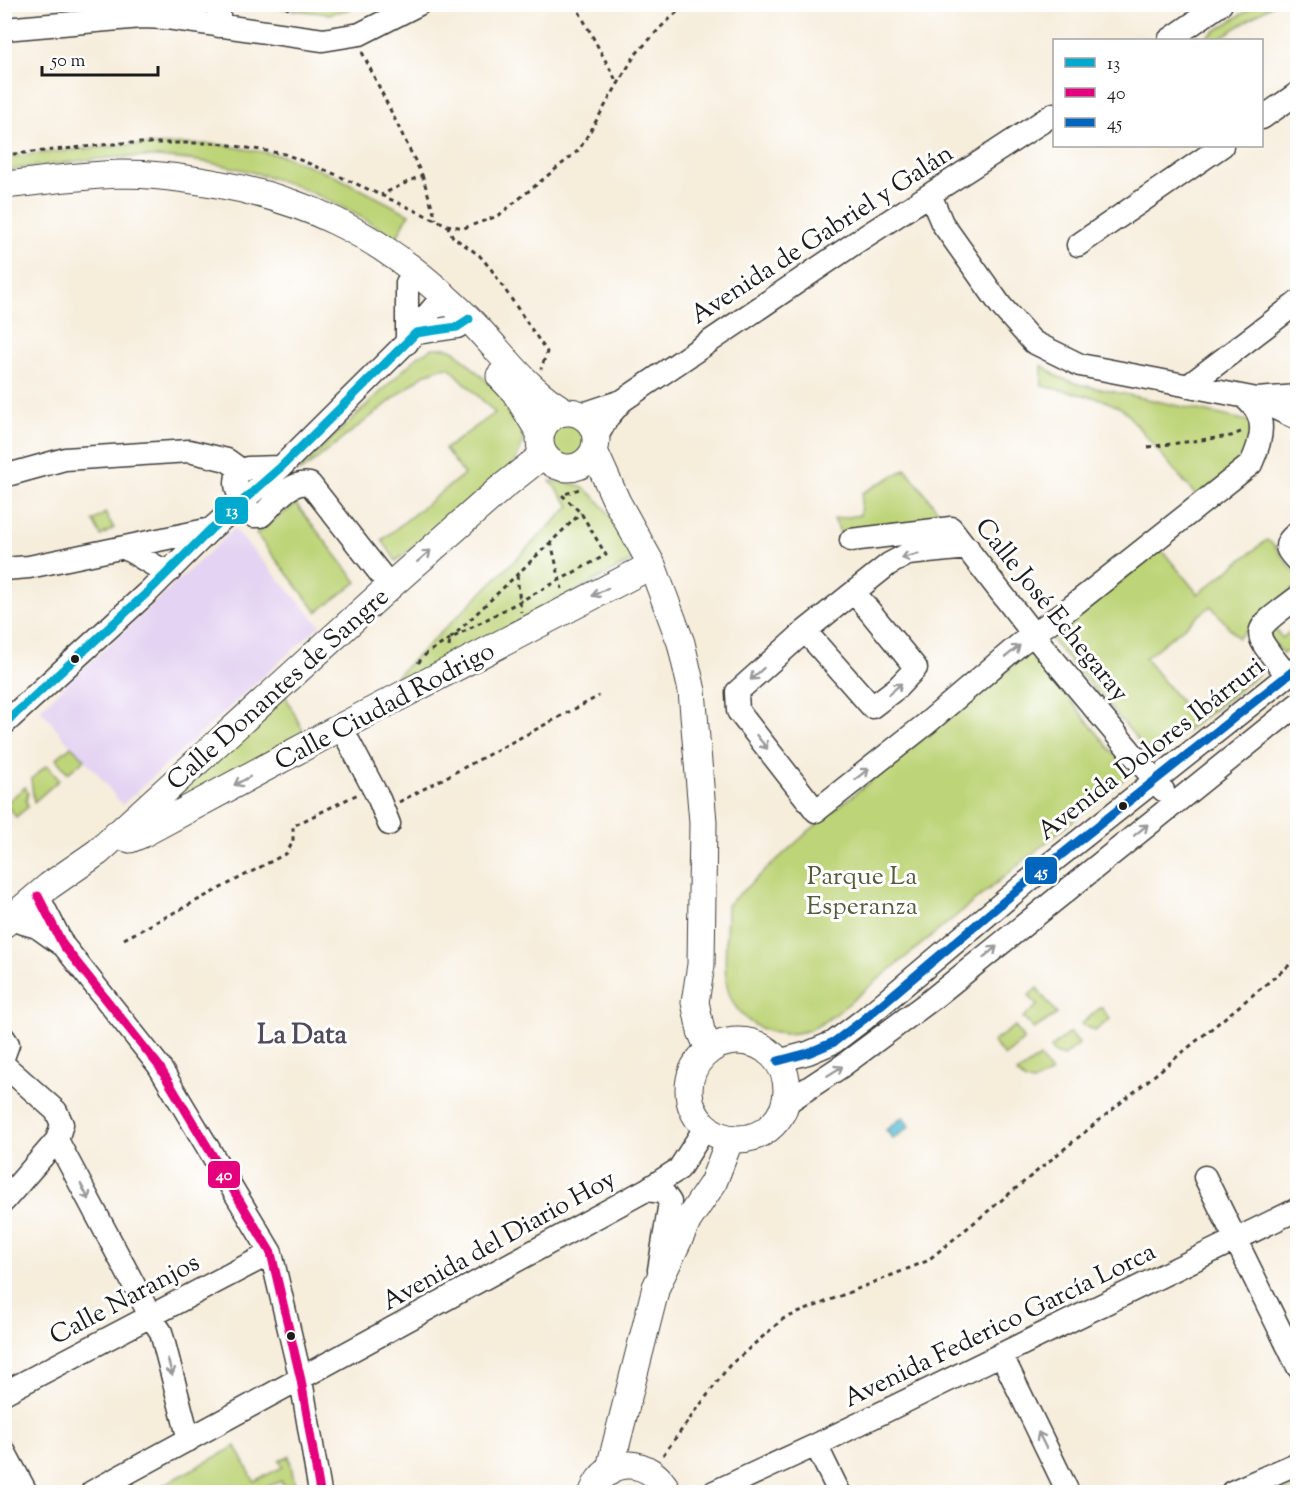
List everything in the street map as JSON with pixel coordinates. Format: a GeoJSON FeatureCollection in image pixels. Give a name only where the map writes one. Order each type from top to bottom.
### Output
{"type":"FeatureCollection","features":[{"type":"Feature","properties":{"kind":"main road"},"geometry":{"type":"LineString","coordinates":[[4,185],[84,176],[142,174],[204,182],[269,195],[299,204],[340,222],[416,271],[515,392],[551,464],[567,468],[587,461]]}},
{"type":"Feature","properties":{"kind":"main road"},"geometry":{"type":"LineString","coordinates":[[4,200],[126,188],[196,194],[279,213],[315,228],[399,276],[453,314],[543,398],[573,413],[593,428],[587,461],[616,502],[652,565],[681,643],[692,691],[703,822],[701,965],[695,1002],[701,1031],[709,1050]]}},
{"type":"Feature","properties":{"kind":"main road"},"geometry":{"type":"LineString","coordinates":[[542,444],[544,424],[551,417],[573,413]]}},
{"type":"Feature","properties":{"kind":"main road","name":"Calle Donantes de Sangre"},"geometry":{"type":"LineString","coordinates":[[6,921],[98,852],[500,489],[542,444]]}},
{"type":"Feature","properties":{"kind":"main road","name":"Calle Ciudad Rodrigo"},"geometry":{"type":"LineString","coordinates":[[116,834],[130,839],[142,834],[341,727],[652,565]]}},
{"type":"Feature","properties":{"kind":"main road"},"geometry":{"type":"LineString","coordinates":[[701,965],[710,1009],[724,1029],[737,1041]]}},
{"type":"Feature","properties":{"kind":"main road"},"geometry":{"type":"LineString","coordinates":[[737,1041],[753,1043],[766,1050],[778,1061],[786,1081],[786,1103],[780,1116],[765,1131],[745,1140],[730,1140],[705,1128],[695,1117],[689,1103],[688,1088],[691,1073],[698,1060],[709,1050],[722,1043],[737,1041]]}},
{"type":"Feature","properties":{"kind":"main road"},"geometry":{"type":"LineString","coordinates":[[631,1470],[620,1428],[656,1287],[688,1220],[713,1183],[730,1140]]}},
{"type":"Feature","properties":{"kind":"main road"},"geometry":{"type":"LineString","coordinates":[[593,1492],[603,1475],[631,1470],[662,1480],[668,1492]]}},
{"type":"Feature","properties":{"kind":"street"},"geometry":{"type":"LineString","coordinates":[[4,29],[116,19],[150,9],[219,15],[323,40],[360,34],[419,4]]}},
{"type":"Feature","properties":{"kind":"street"},"geometry":{"type":"LineString","coordinates":[[1170,39],[1221,4]]}},
{"type":"Feature","properties":{"kind":"street"},"geometry":{"type":"LineString","coordinates":[[1263,117],[1298,93]]}},
{"type":"Feature","properties":{"kind":"street","name":"Avenida de Gabriel y Galán"},"geometry":{"type":"LineString","coordinates":[[587,461],[608,417],[622,401],[895,218],[935,213],[950,182],[1053,115]]}},
{"type":"Feature","properties":{"kind":"street"},"geometry":{"type":"LineString","coordinates":[[1078,245],[1217,147]]}},
{"type":"Feature","properties":{"kind":"street"},"geometry":{"type":"LineString","coordinates":[[935,213],[1001,306],[1033,342],[1080,364],[1250,398],[1298,419]]}},
{"type":"Feature","properties":{"kind":"street"},"geometry":{"type":"LineString","coordinates":[[407,283],[412,338]]}},
{"type":"Feature","properties":{"kind":"street"},"geometry":{"type":"LineString","coordinates":[[1188,386],[1298,302]]}},
{"type":"Feature","properties":{"kind":"street"},"geometry":{"type":"LineString","coordinates":[[4,724],[149,591],[211,529],[281,467],[412,338],[422,321],[453,314]]}},
{"type":"Feature","properties":{"kind":"street"},"geometry":{"type":"LineString","coordinates":[[1250,398],[1298,396]]}},
{"type":"Feature","properties":{"kind":"street"},"geometry":{"type":"LineString","coordinates":[[968,548],[908,554],[888,564],[805,631],[737,692],[738,711],[816,811],[1251,464],[1256,453],[1261,425],[1258,412],[1250,398]]}},
{"type":"Feature","properties":{"kind":"street","name":"Avenida de Gabriel y Galán"},"geometry":{"type":"LineString","coordinates":[[573,413],[622,401]]}},
{"type":"Feature","properties":{"kind":"street"},"geometry":{"type":"LineString","coordinates":[[4,476],[65,459],[189,452],[227,460],[241,470]]}},
{"type":"Feature","properties":{"kind":"street"},"geometry":{"type":"LineString","coordinates":[[281,467],[241,470],[236,478],[241,502],[254,516],[261,516],[290,487],[301,483],[310,484],[390,586]]}},
{"type":"Feature","properties":{"kind":"street","name":"Calle José Echegaray"},"geometry":{"type":"LineString","coordinates":[[852,540],[951,528],[1034,635],[1173,804]]}},
{"type":"Feature","properties":{"kind":"street"},"geometry":{"type":"LineString","coordinates":[[4,569],[29,567],[211,529]]}},
{"type":"Feature","properties":{"kind":"street"},"geometry":{"type":"LineString","coordinates":[[1298,532],[1287,541],[1286,545],[1288,551],[1298,562]]}},
{"type":"Feature","properties":{"kind":"street"},"geometry":{"type":"LineString","coordinates":[[164,539],[175,544],[179,551],[174,566]]}},
{"type":"Feature","properties":{"kind":"street"},"geometry":{"type":"LineString","coordinates":[[125,548],[157,567],[174,566]]}},
{"type":"Feature","properties":{"kind":"street"},"geometry":{"type":"LineString","coordinates":[[147,560],[149,591]]}},
{"type":"Feature","properties":{"kind":"street"},"geometry":{"type":"LineString","coordinates":[[805,631],[872,707],[897,688],[916,668],[854,592]]}},
{"type":"Feature","properties":{"kind":"street"},"geometry":{"type":"LineString","coordinates":[[1292,671],[1262,643],[1259,636],[1260,629],[1268,620],[1298,597]]}},
{"type":"Feature","properties":{"kind":"street","name":"Avenida Dolores Ibárruri"},"geometry":{"type":"LineString","coordinates":[[778,1061],[808,1053],[834,1042],[1027,882],[1292,671]]}},
{"type":"Feature","properties":{"kind":"street"},"geometry":{"type":"LineString","coordinates":[[786,1103],[842,1066],[931,1000],[1298,704]]}},
{"type":"Feature","properties":{"kind":"street"},"geometry":{"type":"LineString","coordinates":[[341,727],[387,817]]}},
{"type":"Feature","properties":{"kind":"street"},"geometry":{"type":"LineString","coordinates":[[38,896],[63,945],[159,1066],[271,1253],[301,1380],[320,1492]]}},
{"type":"Feature","properties":{"kind":"street"},"geometry":{"type":"LineString","coordinates":[[6,921],[37,927],[63,945]]}},
{"type":"Feature","properties":{"kind":"street"},"geometry":{"type":"LineString","coordinates":[[4,1038],[8,1048],[4,1055]]}},
{"type":"Feature","properties":{"kind":"street"},"geometry":{"type":"LineString","coordinates":[[4,1065],[56,1112],[62,1124],[57,1140],[4,1201]]}},
{"type":"Feature","properties":{"kind":"street","name":"Avenida del Diario Hoy"},"geometry":{"type":"LineString","coordinates":[[92,1492],[646,1190],[679,1168],[705,1128]]}},
{"type":"Feature","properties":{"kind":"street"},"geometry":{"type":"LineString","coordinates":[[57,1140],[161,1332],[189,1440]]}},
{"type":"Feature","properties":{"kind":"street"},"geometry":{"type":"LineString","coordinates":[[1205,1177],[1298,1367]]}},
{"type":"Feature","properties":{"kind":"street"},"geometry":{"type":"LineString","coordinates":[[646,1190],[663,1192],[670,1202],[656,1287]]}},
{"type":"Feature","properties":{"kind":"street","name":"Avenida Federico García Lorca"},"geometry":{"type":"LineString","coordinates":[[713,1491],[816,1445],[1298,1209]]}},
{"type":"Feature","properties":{"kind":"street","name":"Calle Naranjos"},"geometry":{"type":"LineString","coordinates":[[4,1393],[271,1253]]}},
{"type":"Feature","properties":{"kind":"street"},"geometry":{"type":"LineString","coordinates":[[1001,1354],[1068,1492]]}},
{"type":"Feature","properties":{"kind":"street"},"geometry":{"type":"LineString","coordinates":[[816,1445],[839,1492]]}},
{"type":"Feature","properties":{"kind":"street"},"geometry":{"type":"LineString","coordinates":[[4,1451],[27,1492]]}},
{"type":"Feature","properties":{"kind":"street"},"geometry":{"type":"LineString","coordinates":[[1232,1492],[1298,1463]]}},
{"type":"Feature","properties":{"kind":"path"},"geometry":{"type":"LineString","coordinates":[[575,4],[618,84]]}},
{"type":"Feature","properties":{"kind":"path"},"geometry":{"type":"LineString","coordinates":[[4,155],[123,143],[217,143],[285,154],[447,225],[464,228],[498,216],[579,150],[635,55],[686,4]]}},
{"type":"Feature","properties":{"kind":"path"},"geometry":{"type":"LineString","coordinates":[[353,35],[422,175],[436,220]]}},
{"type":"Feature","properties":{"kind":"path"},"geometry":{"type":"LineString","coordinates":[[381,195],[422,175]]}},
{"type":"Feature","properties":{"kind":"path"},"geometry":{"type":"LineString","coordinates":[[447,225],[453,237],[479,255],[491,269],[547,352],[534,390]]}},
{"type":"Feature","properties":{"kind":"path"},"geometry":{"type":"LineString","coordinates":[[1149,447],[1231,436],[1246,430]]}},
{"type":"Feature","properties":{"kind":"path"},"geometry":{"type":"LineString","coordinates":[[450,639],[606,555],[582,513],[562,495],[587,461]]}},
{"type":"Feature","properties":{"kind":"path"},"geometry":{"type":"LineString","coordinates":[[448,650],[450,639],[582,513]]}},
{"type":"Feature","properties":{"kind":"path"},"geometry":{"type":"LineString","coordinates":[[551,542],[564,597]]}},
{"type":"Feature","properties":{"kind":"path"},"geometry":{"type":"LineString","coordinates":[[517,575],[522,620]]}},
{"type":"Feature","properties":{"kind":"path"},"geometry":{"type":"LineString","coordinates":[[387,817],[599,696]]}},
{"type":"Feature","properties":{"kind":"path"},"geometry":{"type":"LineString","coordinates":[[124,939],[287,853],[293,841],[293,826],[373,786]]}},
{"type":"Feature","properties":{"kind":"path"},"geometry":{"type":"LineString","coordinates":[[631,1470],[729,1366],[783,1319],[927,1261],[1298,958]]}},
{"type":"Feature","properties":{"kind":"shaded area"},"geometry":{"type":"Polygon","coordinates":[[[234,529],[320,625],[122,805],[98,774],[40,709],[234,529]]]}},
{"type":"Feature","properties":{"kind":"green space"},"geometry":{"type":"Polygon","coordinates":[[[252,5],[349,5],[351,9],[329,14],[252,5]]]}},
{"type":"Feature","properties":{"kind":"green space"},"geometry":{"type":"Polygon","coordinates":[[[1256,5],[1272,5],[1219,39],[1203,39],[1256,5]]]}},
{"type":"Feature","properties":{"kind":"green space"},"geometry":{"type":"Polygon","coordinates":[[[217,144],[284,156],[333,175],[409,214],[396,239],[368,221],[311,192],[252,172],[189,160],[118,157],[5,170],[5,157],[123,145],[217,144]]]}},
{"type":"Feature","properties":{"kind":"green space"},"geometry":{"type":"Polygon","coordinates":[[[433,348],[448,348],[455,351],[502,396],[522,430],[523,441],[514,464],[396,561],[382,540],[464,474],[445,449],[495,413],[449,367],[425,374],[304,469],[297,472],[418,356],[433,348]]]}},
{"type":"Feature","properties":{"kind":"green space"},"geometry":{"type":"Polygon","coordinates":[[[1042,365],[1058,377],[1078,384],[1253,422],[1247,450],[1228,474],[1198,498],[1123,409],[1101,399],[1042,386],[1042,365]]]}},
{"type":"Feature","properties":{"kind":"green space"},"geometry":{"type":"Polygon","coordinates":[[[558,420],[586,425],[590,431],[584,458],[564,462],[556,459],[550,453],[547,437],[550,428],[558,420]]]}},
{"type":"Feature","properties":{"kind":"green space"},"geometry":{"type":"Polygon","coordinates":[[[906,469],[945,520],[841,534],[834,519],[860,515],[862,493],[906,469]]]}},
{"type":"Feature","properties":{"kind":"green space"},"geometry":{"type":"Polygon","coordinates":[[[550,481],[577,485],[596,498],[611,517],[635,559],[369,703],[570,506],[550,481]]]}},
{"type":"Feature","properties":{"kind":"green space"},"geometry":{"type":"Polygon","coordinates":[[[296,504],[357,582],[317,612],[256,534],[296,504]]]}},
{"type":"Feature","properties":{"kind":"green space"},"geometry":{"type":"Polygon","coordinates":[[[105,513],[114,528],[101,536],[93,521],[105,513]]]}},
{"type":"Feature","properties":{"kind":"green space"},"geometry":{"type":"Polygon","coordinates":[[[1267,540],[1273,544],[1297,575],[1297,586],[1263,613],[1265,616],[1238,638],[1211,606],[1145,658],[1192,716],[1256,667],[1260,673],[1162,750],[1153,752],[1147,750],[1050,638],[1161,549],[1198,594],[1267,540]]]}},
{"type":"Feature","properties":{"kind":"green space"},"geometry":{"type":"Polygon","coordinates":[[[1297,626],[1297,643],[1283,654],[1269,635],[1276,630],[1282,638],[1297,626]]]}},
{"type":"Feature","properties":{"kind":"green space","name":"Parque La Esperanza"},"geometry":{"type":"Polygon","coordinates":[[[1031,651],[1130,774],[820,1025],[795,1033],[781,1033],[767,1031],[744,1017],[729,994],[726,980],[727,905],[810,830],[1031,651]]]}},
{"type":"Feature","properties":{"kind":"green space"},"geometry":{"type":"Polygon","coordinates":[[[283,691],[304,733],[147,818],[283,691]]]}},
{"type":"Feature","properties":{"kind":"green space"},"geometry":{"type":"Polygon","coordinates":[[[71,746],[85,759],[68,773],[56,759],[71,746]]]}},
{"type":"Feature","properties":{"kind":"green space"},"geometry":{"type":"Polygon","coordinates":[[[47,765],[59,780],[34,802],[31,779],[47,765]]]}},
{"type":"Feature","properties":{"kind":"green space"},"geometry":{"type":"Polygon","coordinates":[[[25,787],[28,793],[26,800],[28,807],[16,817],[5,804],[25,787]]]}},
{"type":"Feature","properties":{"kind":"green space"},"geometry":{"type":"Polygon","coordinates":[[[1037,988],[1057,1014],[1034,1029],[1023,1018],[1037,1006],[1029,995],[1037,988]]]}},
{"type":"Feature","properties":{"kind":"green space"},"geometry":{"type":"Polygon","coordinates":[[[1101,1007],[1110,1019],[1095,1031],[1081,1024],[1101,1007]]]}},
{"type":"Feature","properties":{"kind":"green space"},"geometry":{"type":"Polygon","coordinates":[[[1015,1026],[1024,1040],[1004,1056],[993,1042],[1015,1026]]]}},
{"type":"Feature","properties":{"kind":"green space"},"geometry":{"type":"Polygon","coordinates":[[[1070,1032],[1079,1044],[1064,1056],[1054,1053],[1051,1048],[1070,1032]]]}},
{"type":"Feature","properties":{"kind":"green space"},"geometry":{"type":"Polygon","coordinates":[[[1040,1057],[1051,1073],[1033,1083],[1025,1081],[1017,1073],[1040,1057]]]}},
{"type":"Feature","properties":{"kind":"green space"},"geometry":{"type":"Polygon","coordinates":[[[236,1446],[254,1481],[283,1467],[279,1460],[289,1456],[296,1490],[287,1492],[281,1481],[260,1490],[257,1486],[259,1492],[150,1492],[236,1446]]]}},
{"type":"Feature","properties":{"kind":"green space"},"geometry":{"type":"Polygon","coordinates":[[[1297,1463],[1297,1492],[1232,1492],[1297,1463]]]}},
{"type":"Feature","properties":{"kind":"water"},"geometry":{"type":"Polygon","coordinates":[[[903,1117],[910,1126],[893,1139],[886,1130],[903,1117]]]}},
{"type":"Feature","properties":{"kind":"transit line","name":"13"},"geometry":{"type":"LineString","coordinates":[[4,724],[149,591],[211,529],[281,467],[416,333],[457,327],[469,319]]}},
{"type":"Feature","properties":{"kind":"transit line","name":"45"},"geometry":{"type":"LineString","coordinates":[[778,1061],[808,1053],[834,1042],[1027,882],[1298,667]]}},
{"type":"Feature","properties":{"kind":"transit line","name":"40"},"geometry":{"type":"LineString","coordinates":[[38,896],[63,945],[159,1066],[271,1253],[301,1380],[320,1492]]}},
{"type":"Feature","properties":{"kind":"district","name":"La Data"},"geometry":{"type":"Point","coordinates":[302,1034]}}]}
